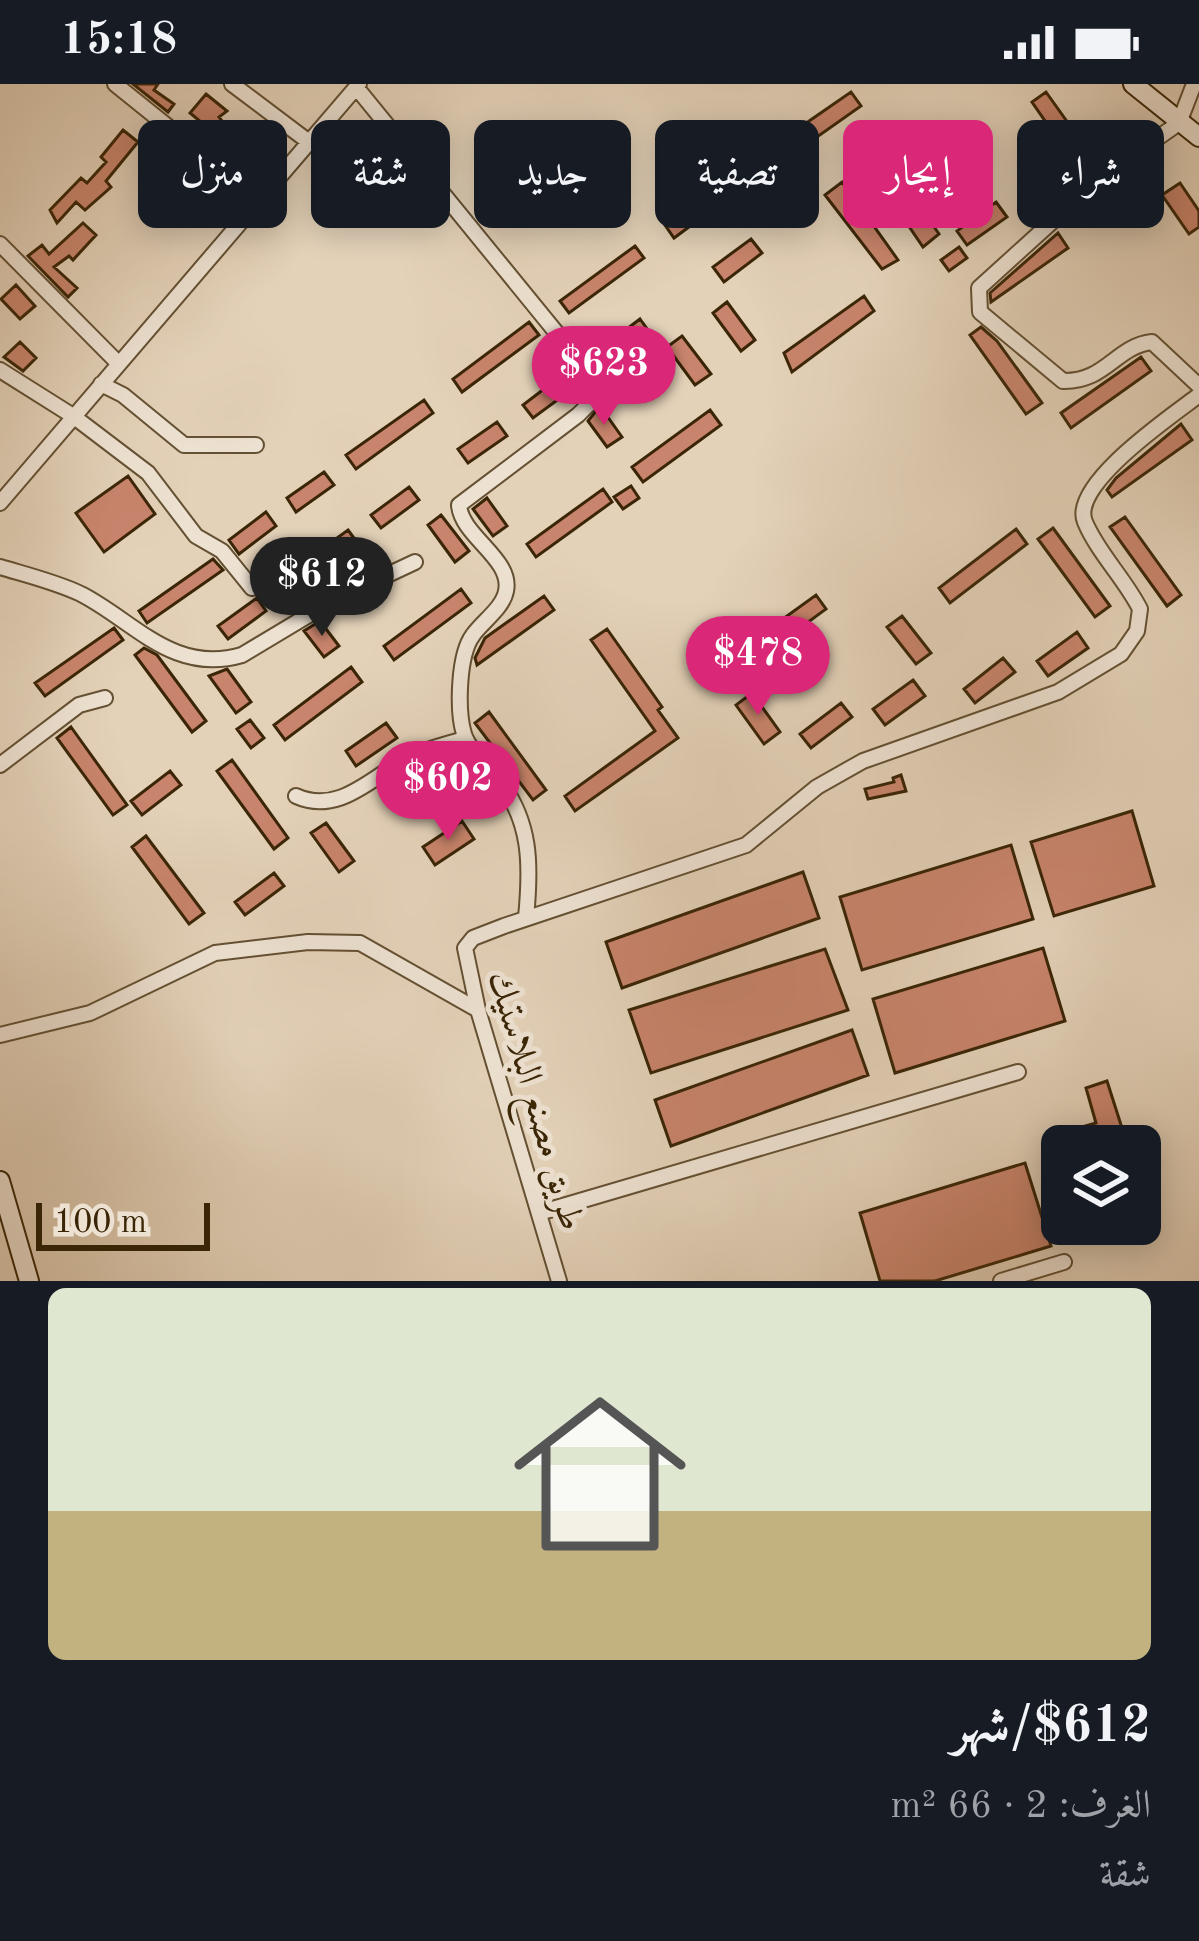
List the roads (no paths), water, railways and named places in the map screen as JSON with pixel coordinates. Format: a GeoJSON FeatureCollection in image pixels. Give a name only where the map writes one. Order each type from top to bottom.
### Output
{"type":"FeatureCollection","features":[{"type":"Feature","properties":{"kind":"street"},"geometry":{"type":"LineString","coordinates":[[115,84],[160,120]]}},
{"type":"Feature","properties":{"kind":"street"},"geometry":{"type":"LineString","coordinates":[[232,84],[309,142]]}},
{"type":"Feature","properties":{"kind":"street"},"geometry":{"type":"LineString","coordinates":[[1133,84],[1199,137]]}},
{"type":"Feature","properties":{"kind":"street"},"geometry":{"type":"LineString","coordinates":[[287,168],[358,86],[596,380],[590,404],[460,505],[465,523],[501,568],[507,584],[502,600],[464,649],[462,717],[465,739],[507,790],[524,826],[531,863],[526,918],[746,845],[837,774],[1058,692],[1121,654],[1137,631],[1140,609],[1085,523],[1085,499],[1115,463],[1199,390],[1152,342],[1137,344],[1099,375],[1081,382],[1063,381],[980,312],[977,298],[980,288],[1099,178],[1179,123],[1194,84]]}},
{"type":"Feature","properties":{"kind":"street"},"geometry":{"type":"LineString","coordinates":[[0,502],[235,228]]}},
{"type":"Feature","properties":{"kind":"street"},"geometry":{"type":"LineString","coordinates":[[0,244],[118,363]]}},
{"type":"Feature","properties":{"kind":"street"},"geometry":{"type":"LineString","coordinates":[[0,370],[73,416],[148,473],[196,536],[222,551],[252,588]]}},
{"type":"Feature","properties":{"kind":"street"},"geometry":{"type":"LineString","coordinates":[[101,383],[184,445],[256,445]]}},
{"type":"Feature","properties":{"kind":"street"},"geometry":{"type":"LineString","coordinates":[[0,567],[74,591],[154,644],[210,659],[242,655],[332,601],[415,562]]}},
{"type":"Feature","properties":{"kind":"street"},"geometry":{"type":"LineString","coordinates":[[0,765],[80,705],[105,698]]}},
{"type":"Feature","properties":{"kind":"street"},"geometry":{"type":"LineString","coordinates":[[296,796],[315,803],[333,802],[404,760],[465,739]]}},
{"type":"Feature","properties":{"kind":"street","name":"طريق مصنع البلاستيك"},"geometry":{"type":"LineString","coordinates":[[526,918],[473,938],[465,948],[478,1010],[559,1281]]}},
{"type":"Feature","properties":{"kind":"street"},"geometry":{"type":"LineString","coordinates":[[0,1036],[90,1013],[215,953],[308,942],[360,943],[478,1010]]}},
{"type":"Feature","properties":{"kind":"street"},"geometry":{"type":"LineString","coordinates":[[539,1214],[1018,1072]]}},
{"type":"Feature","properties":{"kind":"street"},"geometry":{"type":"LineString","coordinates":[[0,1181],[29,1281]]}},
{"type":"Feature","properties":{"kind":"street"},"geometry":{"type":"LineString","coordinates":[[1001,1281],[1064,1262]]}}]}
